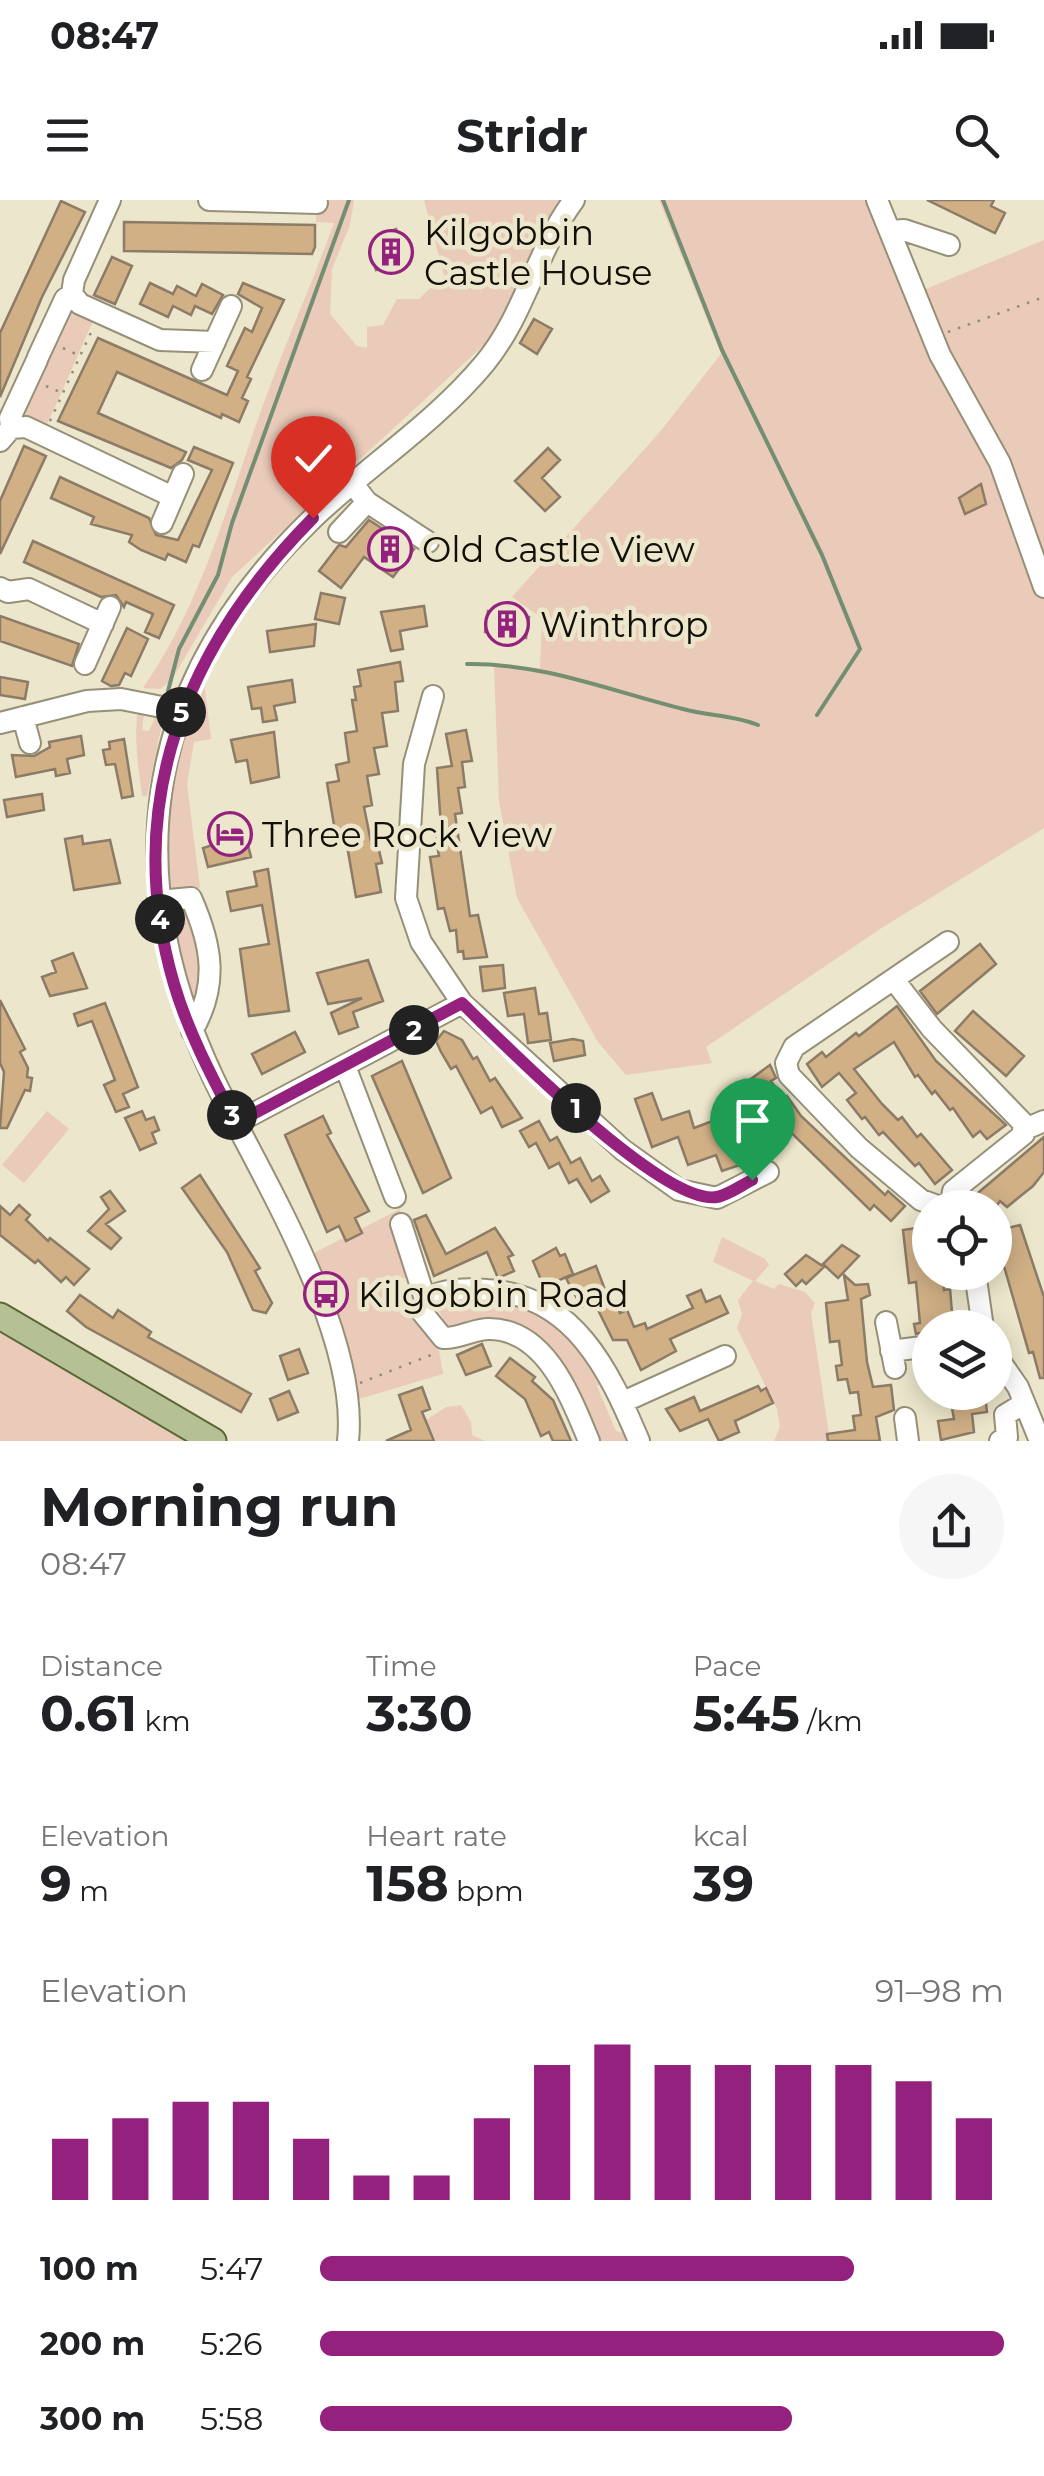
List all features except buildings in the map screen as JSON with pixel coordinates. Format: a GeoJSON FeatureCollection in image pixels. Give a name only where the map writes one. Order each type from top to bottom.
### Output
{"type":"FeatureCollection","features":[{"type":"Feature","properties":{"kind":"main road"},"geometry":{"type":"LineString","coordinates":[[0,1316],[214,1441]]}},
{"type":"Feature","properties":{"kind":"street"},"geometry":{"type":"LineString","coordinates":[[110,200],[74,280],[75,301],[160,340],[215,342]]}},
{"type":"Feature","properties":{"kind":"street"},"geometry":{"type":"LineString","coordinates":[[209,200],[316,203]]}},
{"type":"Feature","properties":{"kind":"street"},"geometry":{"type":"LineString","coordinates":[[348,1441],[345,1388],[329,1323],[192,1031],[174,984],[158,901],[157,824],[166,763],[202,662],[248,591],[278,553],[483,365],[510,325],[554,227],[574,200]]}},
{"type":"Feature","properties":{"kind":"street"},"geometry":{"type":"LineString","coordinates":[[877,200],[932,338],[1000,463],[1044,587]]}},
{"type":"Feature","properties":{"kind":"street"},"geometry":{"type":"LineString","coordinates":[[890,231],[904,230],[949,245]]}},
{"type":"Feature","properties":{"kind":"street"},"geometry":{"type":"LineString","coordinates":[[5,435],[64,299],[72,294]]}},
{"type":"Feature","properties":{"kind":"street"},"geometry":{"type":"LineString","coordinates":[[202,370],[231,306]]}},
{"type":"Feature","properties":{"kind":"street"},"geometry":{"type":"LineString","coordinates":[[5,435],[26,427],[173,497]]}},
{"type":"Feature","properties":{"kind":"street"},"geometry":{"type":"LineString","coordinates":[[162,523],[184,474]]}},
{"type":"Feature","properties":{"kind":"street"},"geometry":{"type":"LineString","coordinates":[[353,484],[367,502],[428,542]]}},
{"type":"Feature","properties":{"kind":"street"},"geometry":{"type":"LineString","coordinates":[[340,532],[367,502]]}},
{"type":"Feature","properties":{"kind":"street"},"geometry":{"type":"LineString","coordinates":[[0,588],[29,589],[107,615],[85,664]]}},
{"type":"Feature","properties":{"kind":"street"},"geometry":{"type":"LineString","coordinates":[[433,696],[414,764],[406,898],[421,942],[462,1003],[623,1150],[678,1190],[716,1198],[768,1172]]}},
{"type":"Feature","properties":{"kind":"street"},"geometry":{"type":"LineString","coordinates":[[0,723],[88,701],[122,699],[182,710]]}},
{"type":"Feature","properties":{"kind":"street"},"geometry":{"type":"LineString","coordinates":[[23,717],[30,742]]}},
{"type":"Feature","properties":{"kind":"street"},"geometry":{"type":"LineString","coordinates":[[158,901],[191,898],[212,961],[209,994],[192,1031]]}},
{"type":"Feature","properties":{"kind":"street"},"geometry":{"type":"LineString","coordinates":[[912,1192],[859,1148],[789,1075],[786,1063],[794,1047],[948,942]]}},
{"type":"Feature","properties":{"kind":"street"},"geometry":{"type":"LineString","coordinates":[[894,980],[932,1029],[1023,1122],[1024,1130]]}},
{"type":"Feature","properties":{"kind":"street"},"geometry":{"type":"LineString","coordinates":[[236,1123],[462,1003]]}},
{"type":"Feature","properties":{"kind":"street"},"geometry":{"type":"LineString","coordinates":[[345,1066],[394,1197]]}},
{"type":"Feature","properties":{"kind":"street"},"geometry":{"type":"LineString","coordinates":[[954,1190],[1012,1147],[1024,1130],[1044,1121]]}},
{"type":"Feature","properties":{"kind":"street"},"geometry":{"type":"LineString","coordinates":[[400,1224],[425,1299],[421,1311],[443,1338],[488,1329],[530,1346],[562,1379],[589,1441]]}},
{"type":"Feature","properties":{"kind":"street"},"geometry":{"type":"LineString","coordinates":[[425,1299],[444,1292],[491,1290],[524,1297],[552,1310],[586,1339],[623,1402],[639,1441]]}},
{"type":"Feature","properties":{"kind":"street"},"geometry":{"type":"LineString","coordinates":[[886,1322],[893,1360],[912,1353]]}},
{"type":"Feature","properties":{"kind":"street"},"geometry":{"type":"LineString","coordinates":[[623,1402],[725,1356]]}},
{"type":"Feature","properties":{"kind":"street"},"geometry":{"type":"LineString","coordinates":[[1012,1378],[1040,1441]]}},
{"type":"Feature","properties":{"kind":"street"},"geometry":{"type":"LineString","coordinates":[[1005,1440],[1005,1415],[1023,1404]]}},
{"type":"Feature","properties":{"kind":"street"},"geometry":{"type":"LineString","coordinates":[[905,1418],[908,1441]]}},
{"type":"Feature","properties":{"kind":"path"},"geometry":{"type":"LineString","coordinates":[[932,338],[1044,296]]}},
{"type":"Feature","properties":{"kind":"path"},"geometry":{"type":"LineString","coordinates":[[44,436],[99,313]]}},
{"type":"Feature","properties":{"kind":"path"},"geometry":{"type":"LineString","coordinates":[[35,365],[63,393]]}},
{"type":"Feature","properties":{"kind":"path"},"geometry":{"type":"LineString","coordinates":[[372,1379],[447,1349]]}},
{"type":"Feature","properties":{"kind":"shaded area"},"geometry":{"type":"Polygon","coordinates":[[[317,200],[354,200],[350,225],[332,269],[330,314],[357,346],[367,348],[367,327],[383,325],[397,299],[419,299],[444,275],[424,200],[559,200],[499,324],[484,345],[232,577],[171,681],[160,689],[143,688],[164,656],[197,588],[334,223],[316,222],[317,200]]]}},
{"type":"Feature","properties":{"kind":"shaded area"},"geometry":{"type":"Polygon","coordinates":[[[659,200],[872,200],[950,359],[921,291],[1044,240],[1044,828],[880,929],[706,1047],[712,1063],[626,1075],[598,1042],[517,898],[499,801],[494,666],[540,668],[542,618],[512,597],[659,433],[721,354],[659,200]]]}},
{"type":"Feature","properties":{"kind":"shaded area"},"geometry":{"type":"Polygon","coordinates":[[[70,307],[93,321],[46,427],[20,417],[70,307]]]}},
{"type":"Feature","properties":{"kind":"shaded area"},"geometry":{"type":"Polygon","coordinates":[[[205,689],[211,739],[194,742],[187,784],[200,888],[169,891],[164,840],[169,789],[189,714],[198,690],[205,689]]]}},
{"type":"Feature","properties":{"kind":"shaded area"},"geometry":{"type":"Polygon","coordinates":[[[139,703],[145,706],[142,730],[149,731],[155,717],[164,714],[147,796],[142,796],[138,761],[139,703]]]}},
{"type":"Feature","properties":{"kind":"shaded area"},"geometry":{"type":"Polygon","coordinates":[[[185,901],[206,945],[199,1011],[186,991],[170,902],[185,901]]]}},
{"type":"Feature","properties":{"kind":"shaded area"},"geometry":{"type":"Polygon","coordinates":[[[47,1111],[69,1129],[24,1183],[2,1165],[47,1111]]]}},
{"type":"Feature","properties":{"kind":"shaded area"},"geometry":{"type":"Polygon","coordinates":[[[400,1209],[409,1276],[394,1282],[407,1318],[416,1316],[437,1339],[443,1374],[359,1399],[338,1316],[312,1254],[400,1209]]]}},
{"type":"Feature","properties":{"kind":"shaded area"},"geometry":{"type":"Polygon","coordinates":[[[722,1237],[765,1259],[769,1265],[755,1281],[774,1289],[779,1284],[805,1292],[815,1303],[811,1313],[830,1441],[774,1441],[780,1427],[777,1409],[737,1328],[742,1314],[738,1300],[753,1281],[713,1262],[722,1237]]]}},
{"type":"Feature","properties":{"kind":"shaded area"},"geometry":{"type":"Polygon","coordinates":[[[505,1297],[569,1329],[601,1383],[597,1386],[616,1431],[628,1434],[631,1441],[595,1441],[537,1345],[449,1332],[436,1305],[439,1300],[505,1297]]]}},
{"type":"Feature","properties":{"kind":"shaded area"},"geometry":{"type":"Polygon","coordinates":[[[0,1328],[185,1441],[0,1441],[0,1328]]]}},
{"type":"Feature","properties":{"kind":"shaded area"},"geometry":{"type":"Polygon","coordinates":[[[461,1405],[471,1422],[472,1435],[485,1441],[436,1441],[426,1420],[446,1407],[461,1405]]]}},
{"type":"Feature","properties":{"kind":"waterway"},"geometry":{"type":"LineString","coordinates":[[168,691],[179,649],[218,575],[232,523],[349,200]]}},
{"type":"Feature","properties":{"kind":"waterway"},"geometry":{"type":"LineString","coordinates":[[663,200],[722,350],[822,555],[860,649],[817,715]]}},
{"type":"Feature","properties":{"kind":"waterway"},"geometry":{"type":"LineString","coordinates":[[467,664],[549,673],[758,725]]}},
{"type":"Feature","properties":{"kind":"place","name":"Kilgobbin Castle House"},"geometry":{"type":"Point","coordinates":[391,252]}},
{"type":"Feature","properties":{"kind":"place","name":"Old Castle View"},"geometry":{"type":"Point","coordinates":[390,549]}},
{"type":"Feature","properties":{"kind":"place","name":"Winthrop"},"geometry":{"type":"Point","coordinates":[507,624]}},
{"type":"Feature","properties":{"kind":"place","name":"Three Rock View"},"geometry":{"type":"Point","coordinates":[230,834]}},
{"type":"Feature","properties":{"kind":"place","name":"Kilgobbin Road"},"geometry":{"type":"Point","coordinates":[326,1294]}},
{"type":"Feature","properties":{"kind":"route"},"geometry":{"type":"LineString","coordinates":[[313,518],[248,591],[202,662],[166,763],[157,824],[155,865],[160,924],[174,984],[207,1066],[236,1123],[462,1003],[623,1150],[678,1190],[716,1198],[752,1180]]}}]}
